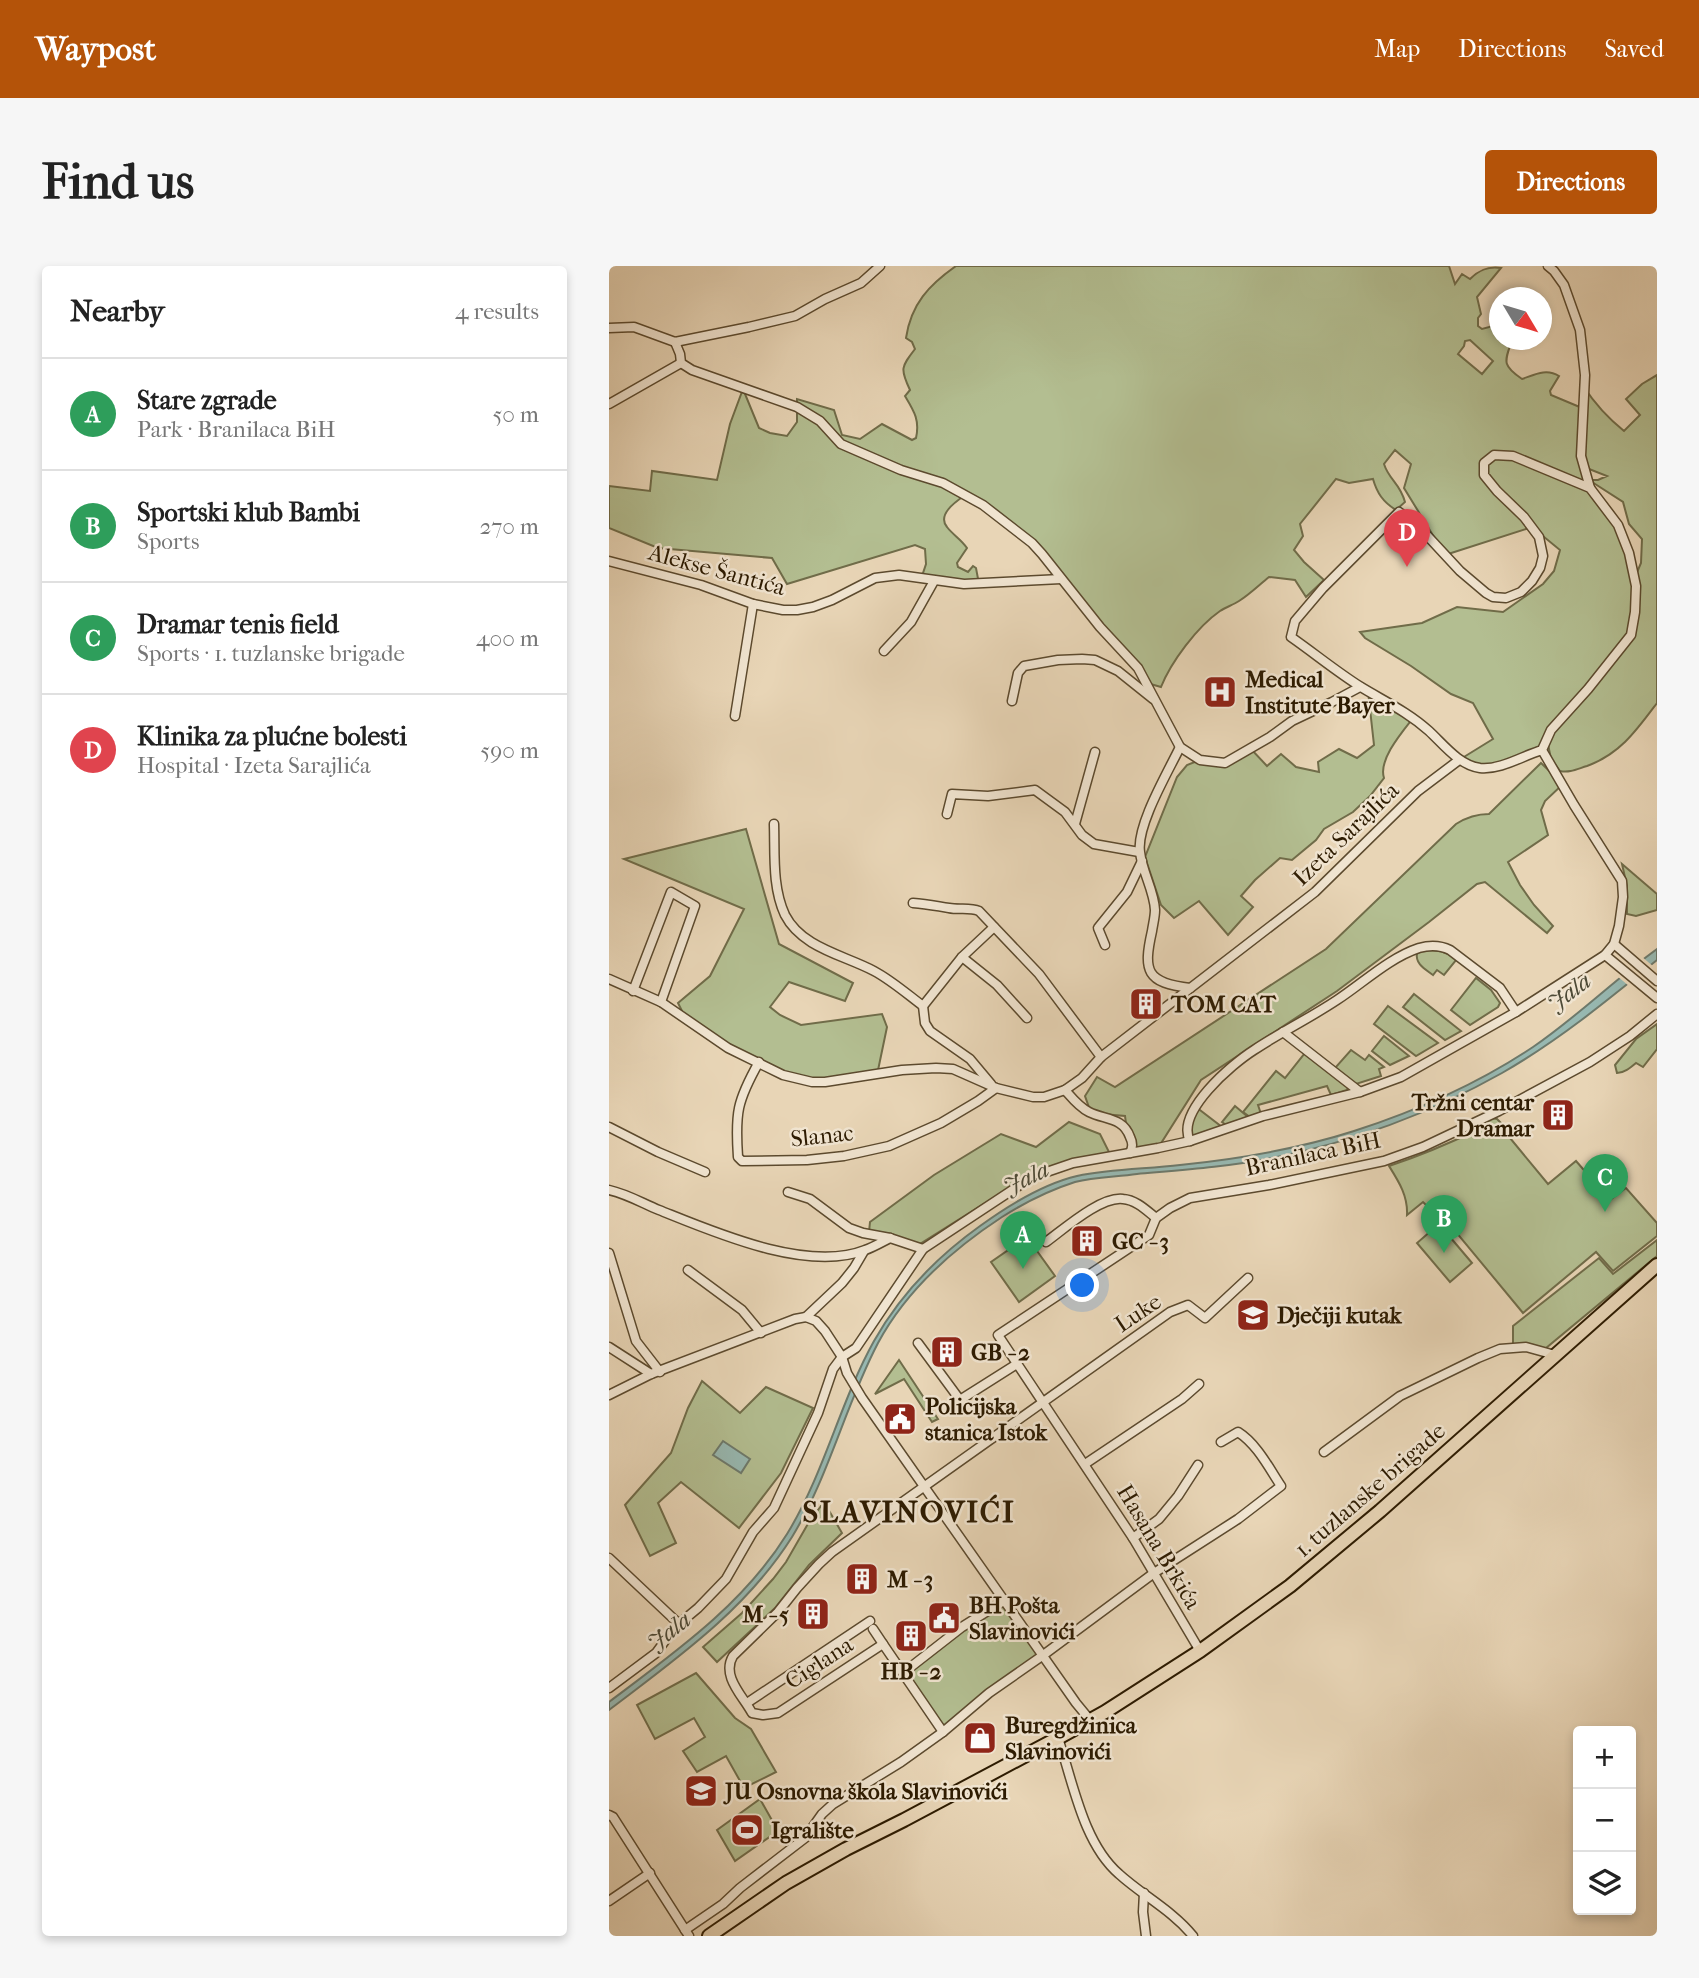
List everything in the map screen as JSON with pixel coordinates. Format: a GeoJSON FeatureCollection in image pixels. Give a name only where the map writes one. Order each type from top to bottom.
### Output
{"type":"FeatureCollection","features":[{"type":"Feature","properties":{"kind":"main road","name":"1. tuzlanske brigade"},"geometry":{"type":"LineString","coordinates":[[709,1936],[786,1883],[1058,1738],[1200,1651],[1290,1586],[1370,1519],[1657,1265]]}},
{"type":"Feature","properties":{"kind":"street"},"geometry":{"type":"LineString","coordinates":[[609,328],[633,327],[675,342],[795,316],[861,283],[880,266]]}},
{"type":"Feature","properties":{"kind":"street"},"geometry":{"type":"LineString","coordinates":[[1553,268],[1564,285],[1580,330],[1584,352],[1581,456],[1590,488],[1618,525],[1629,553],[1636,586],[1631,635],[1551,730],[1542,750],[1490,768],[1477,768],[1459,760],[1402,710],[1360,687],[1291,636],[1295,621],[1324,587],[1399,512],[1486,593],[1493,597],[1506,598],[1521,592],[1540,568],[1542,556],[1539,537],[1484,475],[1483,463],[1493,455],[1513,456],[1590,488]]}},
{"type":"Feature","properties":{"kind":"street"},"geometry":{"type":"LineString","coordinates":[[675,342],[681,363]]}},
{"type":"Feature","properties":{"kind":"street"},"geometry":{"type":"LineString","coordinates":[[609,404],[681,363]]}},
{"type":"Feature","properties":{"kind":"street"},"geometry":{"type":"LineString","coordinates":[[681,363],[722,382],[797,407],[820,421],[841,444],[901,470],[943,483],[983,505],[1032,543],[1137,668],[1180,747],[1200,760],[1225,763],[1271,737],[1292,721],[1360,687]]}},
{"type":"Feature","properties":{"kind":"street","name":"Alekse Šantića"},"geometry":{"type":"LineString","coordinates":[[609,561],[701,585],[753,604],[783,610],[813,607],[875,578],[898,575],[964,584],[1061,579]]}},
{"type":"Feature","properties":{"kind":"street"},"geometry":{"type":"LineString","coordinates":[[884,651],[911,622],[934,581]]}},
{"type":"Feature","properties":{"kind":"street"},"geometry":{"type":"LineString","coordinates":[[735,716],[753,604]]}},
{"type":"Feature","properties":{"kind":"street"},"geometry":{"type":"LineString","coordinates":[[1012,701],[1018,673],[1024,666],[1082,659],[1095,660],[1118,671],[1155,701]]}},
{"type":"Feature","properties":{"kind":"street"},"geometry":{"type":"LineString","coordinates":[[1180,747],[1141,833],[1141,856],[1156,913],[1147,958],[1150,969],[1153,977],[1161,982],[1190,988]]}},
{"type":"Feature","properties":{"kind":"street"},"geometry":{"type":"LineString","coordinates":[[609,1688],[656,1653],[678,1623],[698,1608],[726,1579],[753,1532],[774,1508],[818,1413],[833,1369],[842,1357],[856,1348],[923,1249],[1032,1177],[1073,1163],[1190,1141],[1263,1116],[1360,1092],[1402,1077],[1516,1012],[1605,955],[1614,944],[1619,926],[1622,881],[1542,750]]}},
{"type":"Feature","properties":{"kind":"street"},"geometry":{"type":"LineString","coordinates":[[1075,824],[1095,751]]}},
{"type":"Feature","properties":{"kind":"street","name":"Izeta Sarajlića"},"geometry":{"type":"LineString","coordinates":[[1101,1057],[1315,892],[1418,791],[1459,760]]}},
{"type":"Feature","properties":{"kind":"street"},"geometry":{"type":"LineString","coordinates":[[947,814],[952,794],[988,796],[1035,790],[1065,812],[1082,835],[1094,844],[1141,856]]}},
{"type":"Feature","properties":{"kind":"street"},"geometry":{"type":"LineString","coordinates":[[774,824],[776,884],[785,914],[797,933],[818,947],[876,972],[923,1006]]}},
{"type":"Feature","properties":{"kind":"street"},"geometry":{"type":"LineString","coordinates":[[1105,945],[1098,928],[1127,892],[1141,856]]}},
{"type":"Feature","properties":{"kind":"street"},"geometry":{"type":"LineString","coordinates":[[633,991],[671,892],[695,906],[661,1002]]}},
{"type":"Feature","properties":{"kind":"street"},"geometry":{"type":"LineString","coordinates":[[609,979],[661,1002],[717,1042],[783,1075],[811,1082],[919,1068],[953,1069],[993,1086],[1033,1097],[1044,1097],[1065,1090],[1082,1078],[1101,1057],[1039,974],[979,911],[913,903]]}},
{"type":"Feature","properties":{"kind":"street"},"geometry":{"type":"LineString","coordinates":[[993,1086],[971,1059],[930,1031],[925,1023],[923,1006],[962,957],[994,927]]}},
{"type":"Feature","properties":{"kind":"street"},"geometry":{"type":"LineString","coordinates":[[1614,944],[1657,981]]}},
{"type":"Feature","properties":{"kind":"street"},"geometry":{"type":"LineString","coordinates":[[1190,1141],[1187,1138],[1187,1123],[1192,1112],[1202,1098],[1252,1051],[1413,951],[1427,946],[1443,946],[1454,952],[1500,988],[1516,1012]]}},
{"type":"Feature","properties":{"kind":"street"},"geometry":{"type":"LineString","coordinates":[[1605,955],[1657,998]]}},
{"type":"Feature","properties":{"kind":"street"},"geometry":{"type":"LineString","coordinates":[[962,957],[997,985],[1027,1018]]}},
{"type":"Feature","properties":{"kind":"street","name":"Branilaca BiH"},"geometry":{"type":"LineString","coordinates":[[998,1335],[1149,1235],[1156,1218],[1190,1198],[1384,1161],[1423,1147],[1499,1111],[1590,1062],[1657,1014]]}},
{"type":"Feature","properties":{"kind":"street"},"geometry":{"type":"LineString","coordinates":[[1283,1032],[1360,1092]]}},
{"type":"Feature","properties":{"kind":"street","name":"Slanac"},"geometry":{"type":"LineString","coordinates":[[759,1062],[745,1087],[737,1111],[738,1157],[742,1161],[807,1160],[844,1156],[889,1146],[941,1123],[978,1101],[993,1086]]}},
{"type":"Feature","properties":{"kind":"street"},"geometry":{"type":"LineString","coordinates":[[1065,1090],[1077,1105],[1091,1113],[1117,1120],[1124,1126],[1130,1135],[1133,1148],[1130,1153]]}},
{"type":"Feature","properties":{"kind":"street"},"geometry":{"type":"LineString","coordinates":[[610,1130],[705,1172]]}},
{"type":"Feature","properties":{"kind":"street"},"geometry":{"type":"LineString","coordinates":[[609,1190],[625,1194],[706,1230],[800,1255],[835,1256],[864,1251],[890,1238]]}},
{"type":"Feature","properties":{"kind":"street"},"geometry":{"type":"LineString","coordinates":[[788,1192],[810,1199],[849,1228],[923,1249]]}},
{"type":"Feature","properties":{"kind":"street"},"geometry":{"type":"LineString","coordinates":[[1046,1242],[1112,1199],[1125,1199],[1140,1205],[1156,1218]]}},
{"type":"Feature","properties":{"kind":"street"},"geometry":{"type":"LineString","coordinates":[[806,1317],[842,1283],[864,1251]]}},
{"type":"Feature","properties":{"kind":"street"},"geometry":{"type":"LineString","coordinates":[[609,1253],[636,1341],[660,1372]]}},
{"type":"Feature","properties":{"kind":"street"},"geometry":{"type":"LineString","coordinates":[[688,1270],[742,1310],[761,1333]]}},
{"type":"Feature","properties":{"kind":"street","name":"Luke"},"geometry":{"type":"LineString","coordinates":[[1044,1401],[1170,1312],[1188,1305],[1205,1318],[1248,1278]]}},
{"type":"Feature","properties":{"kind":"street"},"geometry":{"type":"LineString","coordinates":[[609,1395],[651,1374],[795,1319],[806,1317],[815,1321],[842,1357],[847,1373],[862,1398],[1042,1656],[1090,1720]]}},
{"type":"Feature","properties":{"kind":"street","name":"Hasana Brkića"},"geometry":{"type":"LineString","coordinates":[[998,1335],[1133,1538],[1200,1651]]}},
{"type":"Feature","properties":{"kind":"street"},"geometry":{"type":"LineString","coordinates":[[918,1343],[960,1400],[1017,1364]]}},
{"type":"Feature","properties":{"kind":"street"},"geometry":{"type":"LineString","coordinates":[[609,1347],[651,1374]]}},
{"type":"Feature","properties":{"kind":"street"},"geometry":{"type":"LineString","coordinates":[[1324,1452],[1400,1396],[1478,1358],[1500,1349],[1527,1347],[1555,1355]]}},
{"type":"Feature","properties":{"kind":"street"},"geometry":{"type":"LineString","coordinates":[[1085,1464],[1182,1399],[1199,1384]]}},
{"type":"Feature","properties":{"kind":"street"},"geometry":{"type":"LineString","coordinates":[[747,1703],[732,1681],[729,1663],[778,1612],[818,1564],[1044,1401]]}},
{"type":"Feature","properties":{"kind":"street"},"geometry":{"type":"LineString","coordinates":[[609,1815],[613,1817],[687,1933],[805,1838],[822,1814],[834,1804],[901,1762],[989,1693],[1154,1573],[1238,1519],[1281,1486],[1245,1436],[1238,1432],[1221,1443]]}},
{"type":"Feature","properties":{"kind":"street"},"geometry":{"type":"LineString","coordinates":[[1133,1538],[1159,1519],[1198,1465]]}},
{"type":"Feature","properties":{"kind":"street"},"geometry":{"type":"LineString","coordinates":[[609,1558],[678,1623]]}},
{"type":"Feature","properties":{"kind":"street"},"geometry":{"type":"LineString","coordinates":[[904,1673],[962,1627],[1005,1600]]}},
{"type":"Feature","properties":{"kind":"street","name":"Ciglana"},"geometry":{"type":"LineString","coordinates":[[883,1644],[778,1713],[753,1713],[747,1703],[872,1625],[943,1731]]}},
{"type":"Feature","properties":{"kind":"street"},"geometry":{"type":"LineString","coordinates":[[1058,1738],[1094,1843],[1118,1874],[1193,1936]]}},
{"type":"Feature","properties":{"kind":"street"},"geometry":{"type":"LineString","coordinates":[[609,1901],[650,1873]]}},
{"type":"Feature","properties":{"kind":"street"},"geometry":{"type":"LineString","coordinates":[[1144,1894],[1146,1936]]}},
{"type":"Feature","properties":{"kind":"green space"},"geometry":{"type":"Polygon","coordinates":[[[956,266],[1449,266],[1455,284],[1462,274],[1470,279],[1484,269],[1501,268],[1477,297],[1481,314],[1478,326],[1482,329],[1489,327],[1489,350],[1509,350],[1506,362],[1522,379],[1545,372],[1559,376],[1550,391],[1551,395],[1582,408],[1584,387],[1602,410],[1624,431],[1640,415],[1626,399],[1657,375],[1657,703],[1618,748],[1587,766],[1560,771],[1551,759],[1548,744],[1542,750],[1490,768],[1459,760],[1493,739],[1473,703],[1451,694],[1365,638],[1360,632],[1422,623],[1457,607],[1503,612],[1543,584],[1554,571],[1560,550],[1532,527],[1445,555],[1404,488],[1411,464],[1395,450],[1384,464],[1405,502],[1396,510],[1391,507],[1381,497],[1373,479],[1349,483],[1336,479],[1300,524],[1303,536],[1294,550],[1324,580],[1306,597],[1295,580],[1269,577],[1202,626],[1178,656],[1161,687],[1147,683],[1032,543],[964,496],[948,509],[944,522],[967,548],[957,563],[958,567],[968,572],[973,566],[976,568],[979,584],[915,578],[923,573],[926,564],[925,549],[915,545],[787,584],[772,558],[658,548],[609,528],[609,486],[650,491],[652,471],[717,480],[730,424],[743,389],[759,428],[770,433],[787,436],[797,422],[797,399],[834,410],[842,435],[860,439],[882,424],[912,440],[916,438],[917,421],[905,396],[910,390],[903,373],[905,364],[915,349],[912,342],[906,338],[912,315],[930,288],[956,266]],[[1470,340],[1465,341],[1458,354],[1482,374],[1493,361],[1470,340]],[[1584,467],[1590,488],[1607,506],[1635,577],[1641,563],[1642,539],[1629,524],[1623,502],[1592,482],[1607,476],[1584,467]]]}},
{"type":"Feature","properties":{"kind":"green space"},"geometry":{"type":"Polygon","coordinates":[[[1368,691],[1413,718],[1392,746],[1384,763],[1384,778],[1370,796],[1353,812],[1324,829],[1316,840],[1292,860],[1280,858],[1255,880],[1241,896],[1253,907],[1228,935],[1199,901],[1174,918],[1161,905],[1145,857],[1177,777],[1187,765],[1200,760],[1225,763],[1251,749],[1267,766],[1281,754],[1296,767],[1319,772],[1318,762],[1339,749],[1357,758],[1374,745],[1368,691]]]}},
{"type":"Feature","properties":{"kind":"green space"},"geometry":{"type":"Polygon","coordinates":[[[1541,763],[1563,784],[1545,801],[1541,810],[1548,835],[1508,862],[1534,905],[1553,926],[1547,933],[1485,882],[1477,884],[1337,991],[1201,1080],[1158,1148],[1130,1153],[1125,1116],[1091,1113],[1085,1096],[1097,1077],[1115,1087],[1326,949],[1456,824],[1472,816],[1489,814],[1541,763]]]}},
{"type":"Feature","properties":{"kind":"green space"},"geometry":{"type":"Polygon","coordinates":[[[746,829],[779,944],[853,983],[845,1001],[789,982],[770,1007],[801,1025],[882,1014],[887,1027],[877,1075],[812,1082],[759,1062],[678,1014],[682,1011],[678,1003],[710,976],[744,909],[624,859],[746,829]]]}},
{"type":"Feature","properties":{"kind":"green space"},"geometry":{"type":"Polygon","coordinates":[[[1622,864],[1657,894],[1657,910],[1636,916],[1627,914],[1627,886],[1622,864]]]}},
{"type":"Feature","properties":{"kind":"green space"},"geometry":{"type":"Polygon","coordinates":[[[1425,950],[1442,952],[1457,959],[1444,975],[1437,970],[1433,975],[1421,966],[1418,960],[1417,953],[1425,950]]]}},
{"type":"Feature","properties":{"kind":"green space"},"geometry":{"type":"Polygon","coordinates":[[[1476,978],[1491,990],[1500,1003],[1470,1025],[1451,1010],[1476,978]]]}},
{"type":"Feature","properties":{"kind":"green space"},"geometry":{"type":"Polygon","coordinates":[[[1414,994],[1461,1031],[1445,1040],[1403,1007],[1414,994]]]}},
{"type":"Feature","properties":{"kind":"green space"},"geometry":{"type":"Polygon","coordinates":[[[1388,1006],[1438,1043],[1416,1056],[1374,1024],[1388,1006]]]}},
{"type":"Feature","properties":{"kind":"green space"},"geometry":{"type":"Polygon","coordinates":[[[1657,1024],[1657,1049],[1643,1067],[1636,1063],[1617,1073],[1615,1065],[1636,1039],[1657,1024]]]}},
{"type":"Feature","properties":{"kind":"green space"},"geometry":{"type":"Polygon","coordinates":[[[1384,1036],[1409,1056],[1390,1065],[1372,1051],[1384,1036]]]}},
{"type":"Feature","properties":{"kind":"green space"},"geometry":{"type":"Polygon","coordinates":[[[1351,1050],[1365,1060],[1369,1055],[1384,1067],[1379,1069],[1381,1076],[1356,1084],[1335,1068],[1351,1050]]]}},
{"type":"Feature","properties":{"kind":"green space"},"geometry":{"type":"Polygon","coordinates":[[[1305,1053],[1348,1087],[1347,1090],[1331,1095],[1327,1086],[1258,1105],[1261,1114],[1250,1117],[1243,1112],[1276,1071],[1285,1078],[1305,1053]]]}},
{"type":"Feature","properties":{"kind":"green space"},"geometry":{"type":"Polygon","coordinates":[[[1235,1106],[1248,1117],[1226,1125],[1222,1122],[1235,1106]]]}},
{"type":"Feature","properties":{"kind":"green space"},"geometry":{"type":"Polygon","coordinates":[[[1196,1107],[1222,1127],[1191,1139],[1188,1125],[1196,1107]]]}},
{"type":"Feature","properties":{"kind":"green space"},"geometry":{"type":"Polygon","coordinates":[[[1491,1118],[1497,1119],[1513,1135],[1510,1138],[1548,1184],[1576,1161],[1610,1200],[1626,1188],[1657,1223],[1657,1236],[1613,1271],[1596,1252],[1523,1313],[1432,1203],[1427,1206],[1423,1202],[1407,1215],[1404,1195],[1389,1166],[1477,1130],[1473,1125],[1491,1118]]]}},
{"type":"Feature","properties":{"kind":"green space"},"geometry":{"type":"Polygon","coordinates":[[[1069,1122],[1100,1134],[1111,1156],[1025,1178],[915,1247],[869,1232],[870,1222],[934,1175],[1001,1134],[1036,1147],[1069,1122]]]}},
{"type":"Feature","properties":{"kind":"green space"},"geometry":{"type":"Polygon","coordinates":[[[1439,1224],[1472,1263],[1450,1282],[1417,1243],[1439,1224]]]}},
{"type":"Feature","properties":{"kind":"green space"},"geometry":{"type":"Polygon","coordinates":[[[1027,1237],[1055,1276],[1019,1302],[991,1262],[1027,1237]]]}},
{"type":"Feature","properties":{"kind":"green space"},"geometry":{"type":"Polygon","coordinates":[[[1657,1240],[1657,1256],[1546,1348],[1533,1350],[1513,1347],[1513,1326],[1599,1258],[1613,1274],[1657,1240]]]}},
{"type":"Feature","properties":{"kind":"green space"},"geometry":{"type":"Polygon","coordinates":[[[899,1360],[938,1419],[932,1422],[904,1379],[875,1394],[899,1360]]]}},
{"type":"Feature","properties":{"kind":"green space"},"geometry":{"type":"Polygon","coordinates":[[[702,1381],[740,1413],[766,1387],[813,1408],[781,1473],[739,1528],[681,1482],[658,1503],[676,1543],[650,1556],[625,1505],[671,1453],[688,1408],[702,1381]]]}},
{"type":"Feature","properties":{"kind":"green space"},"geometry":{"type":"Polygon","coordinates":[[[824,1502],[842,1533],[809,1565],[775,1608],[717,1662],[703,1647],[742,1613],[773,1579],[824,1502]]]}},
{"type":"Feature","properties":{"kind":"green space"},"geometry":{"type":"Polygon","coordinates":[[[1005,1600],[1042,1656],[943,1732],[903,1673],[1005,1600]]]}},
{"type":"Feature","properties":{"kind":"green space"},"geometry":{"type":"Polygon","coordinates":[[[696,1673],[735,1718],[751,1729],[776,1772],[744,1788],[726,1756],[697,1772],[683,1751],[705,1737],[694,1718],[655,1739],[637,1705],[696,1673]]]}},
{"type":"Feature","properties":{"kind":"green space","name":"Igralište"},"geometry":{"type":"Polygon","coordinates":[[[760,1799],[778,1831],[735,1861],[717,1830],[760,1799]]]}},
{"type":"Feature","properties":{"kind":"water"},"geometry":{"type":"Polygon","coordinates":[[[1657,949],[1657,960],[1563,1034],[1502,1073],[1391,1125],[1332,1144],[1272,1158],[1075,1182],[1028,1202],[984,1229],[932,1272],[889,1324],[866,1367],[805,1514],[774,1563],[732,1610],[708,1632],[609,1710],[609,1702],[706,1626],[750,1583],[769,1560],[800,1511],[851,1388],[884,1324],[921,1278],[949,1250],[980,1226],[1027,1196],[1077,1176],[1224,1160],[1290,1148],[1354,1131],[1424,1105],[1469,1084],[1533,1047],[1657,949]]]}},
{"type":"Feature","properties":{"kind":"water"},"geometry":{"type":"Polygon","coordinates":[[[723,1441],[750,1459],[741,1473],[713,1455],[723,1441]]]}},
{"type":"Feature","properties":{"kind":"pier"},"geometry":{"type":"Polygon","coordinates":[[[1641,956],[1654,967],[1629,986],[1617,976],[1641,956]]]}},
{"type":"Feature","properties":{"kind":"place","name":"Klinika za plućne bolesti"},"geometry":{"type":"Point","coordinates":[1407,567]}},
{"type":"Feature","properties":{"kind":"place","name":"Medical Institute Bayer"},"geometry":{"type":"Point","coordinates":[1220,692]}},
{"type":"Feature","properties":{"kind":"place","name":"TOM CAT"},"geometry":{"type":"Point","coordinates":[1146,1004]}},
{"type":"Feature","properties":{"kind":"place","name":"Tržni centar Dramar"},"geometry":{"type":"Point","coordinates":[1558,1115]}},
{"type":"Feature","properties":{"kind":"place","name":"Dramar tenis field"},"geometry":{"type":"Point","coordinates":[1605,1212]}},
{"type":"Feature","properties":{"kind":"place","name":"GC - 3"},"geometry":{"type":"Point","coordinates":[1087,1241]}},
{"type":"Feature","properties":{"kind":"place","name":"Sportski klub Bambi"},"geometry":{"type":"Point","coordinates":[1444,1253]}},
{"type":"Feature","properties":{"kind":"place","name":"Stare zgrade"},"geometry":{"type":"Point","coordinates":[1023,1269]}},
{"type":"Feature","properties":{"kind":"place","name":"Dječiji kutak"},"geometry":{"type":"Point","coordinates":[1253,1315]}},
{"type":"Feature","properties":{"kind":"place","name":"GB - 2"},"geometry":{"type":"Point","coordinates":[947,1352]}},
{"type":"Feature","properties":{"kind":"place","name":"Policijska stanica Istok"},"geometry":{"type":"Point","coordinates":[900,1419]}},
{"type":"Feature","properties":{"kind":"place","name":"M - 3"},"geometry":{"type":"Point","coordinates":[862,1579]}},
{"type":"Feature","properties":{"kind":"place","name":"M - 5"},"geometry":{"type":"Point","coordinates":[813,1614]}},
{"type":"Feature","properties":{"kind":"place","name":"BH Pošta Slavinovići"},"geometry":{"type":"Point","coordinates":[944,1618]}},
{"type":"Feature","properties":{"kind":"place","name":"HB - 2"},"geometry":{"type":"Point","coordinates":[911,1636]}},
{"type":"Feature","properties":{"kind":"place","name":"Buregdžinica Slavinovići"},"geometry":{"type":"Point","coordinates":[980,1738]}},
{"type":"Feature","properties":{"kind":"place","name":"JU Osnovna škola Slavinovići"},"geometry":{"type":"Point","coordinates":[701,1791]}},
{"type":"Feature","properties":{"kind":"place","name":"Igralište"},"geometry":{"type":"Point","coordinates":[747,1830]}},
{"type":"Feature","properties":{"kind":"district","name":"SLAVINOVIĆI"},"geometry":{"type":"Point","coordinates":[909,1512]}},
{"type":"Feature","properties":{"kind":"water label","name":"Jala"},"geometry":{"type":"Point","coordinates":[1569,992]}},
{"type":"Feature","properties":{"kind":"water label","name":"Jala"},"geometry":{"type":"Point","coordinates":[1026,1178]}},
{"type":"Feature","properties":{"kind":"water label","name":"Jala"},"geometry":{"type":"Point","coordinates":[669,1631]}}]}
